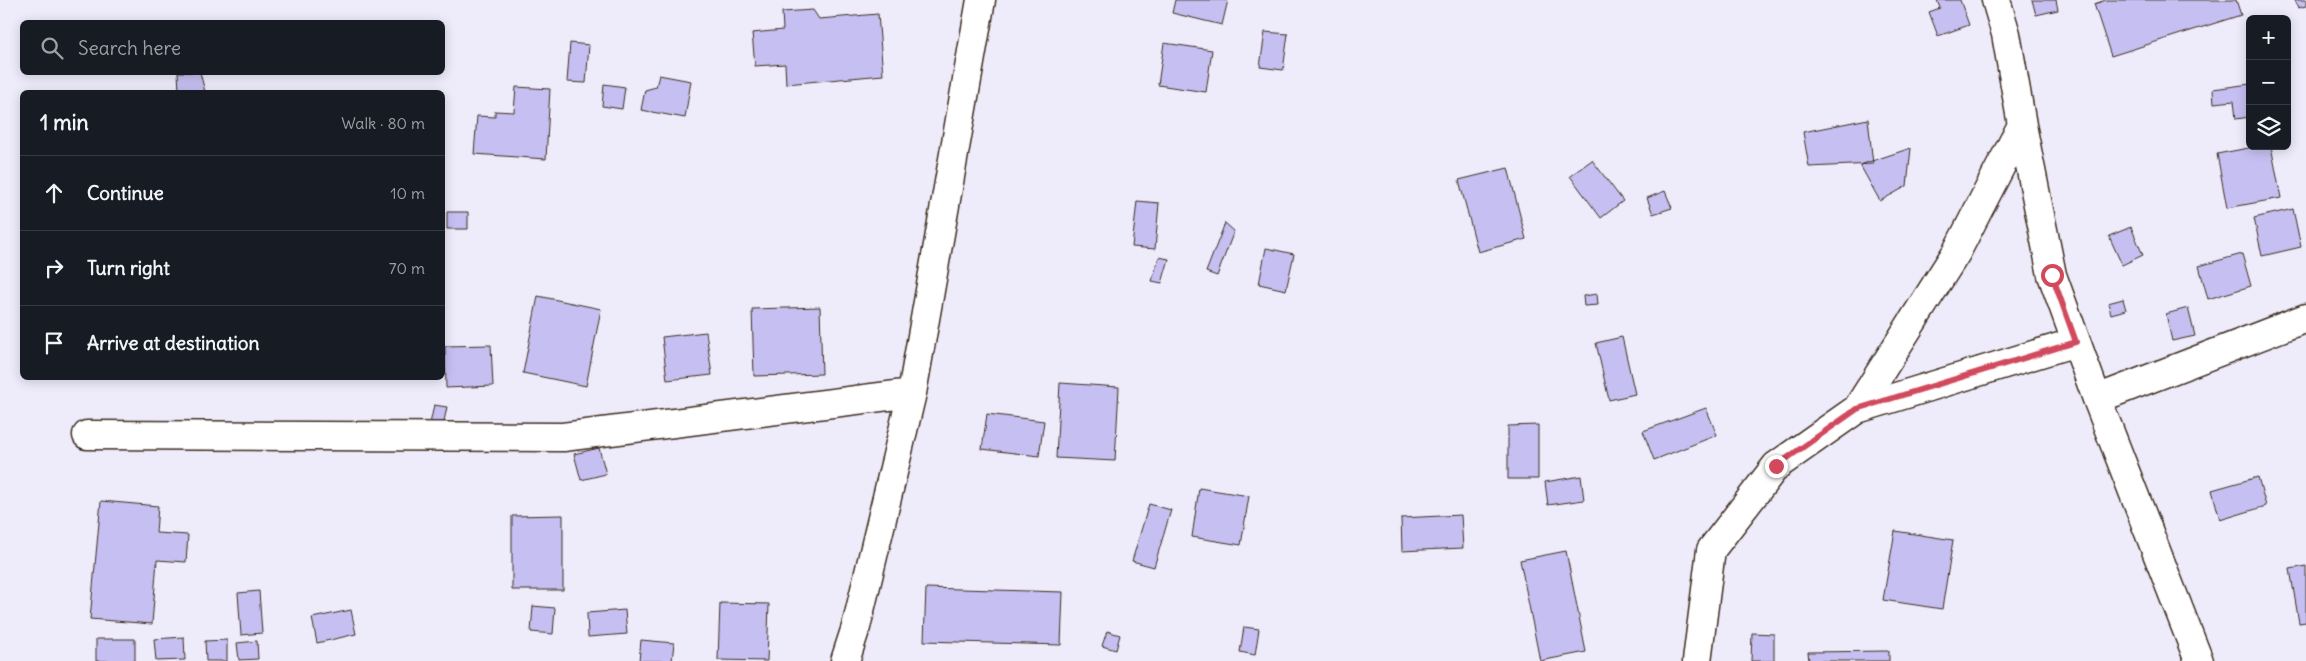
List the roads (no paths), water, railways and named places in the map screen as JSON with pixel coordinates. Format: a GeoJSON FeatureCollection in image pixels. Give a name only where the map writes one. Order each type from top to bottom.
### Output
{"type":"FeatureCollection","features":[{"type":"Feature","properties":{"kind":"street"},"geometry":{"type":"LineString","coordinates":[[845,661],[856,627],[912,393],[981,0]]}},
{"type":"Feature","properties":{"kind":"street"},"geometry":{"type":"LineString","coordinates":[[1996,0],[2006,34],[2052,275],[2097,399],[2199,661]]}},
{"type":"Feature","properties":{"kind":"street"},"geometry":{"type":"LineString","coordinates":[[1857,409],[1956,253],[2022,125]]}},
{"type":"Feature","properties":{"kind":"street"},"geometry":{"type":"LineString","coordinates":[[2097,399],[2306,318]]}},
{"type":"Feature","properties":{"kind":"street"},"geometry":{"type":"LineString","coordinates":[[1698,661],[1711,550],[1776,466],[1857,409],[2076,342]]}},
{"type":"Feature","properties":{"kind":"street"},"geometry":{"type":"LineString","coordinates":[[86,435],[563,437],[912,393]]}}]}
